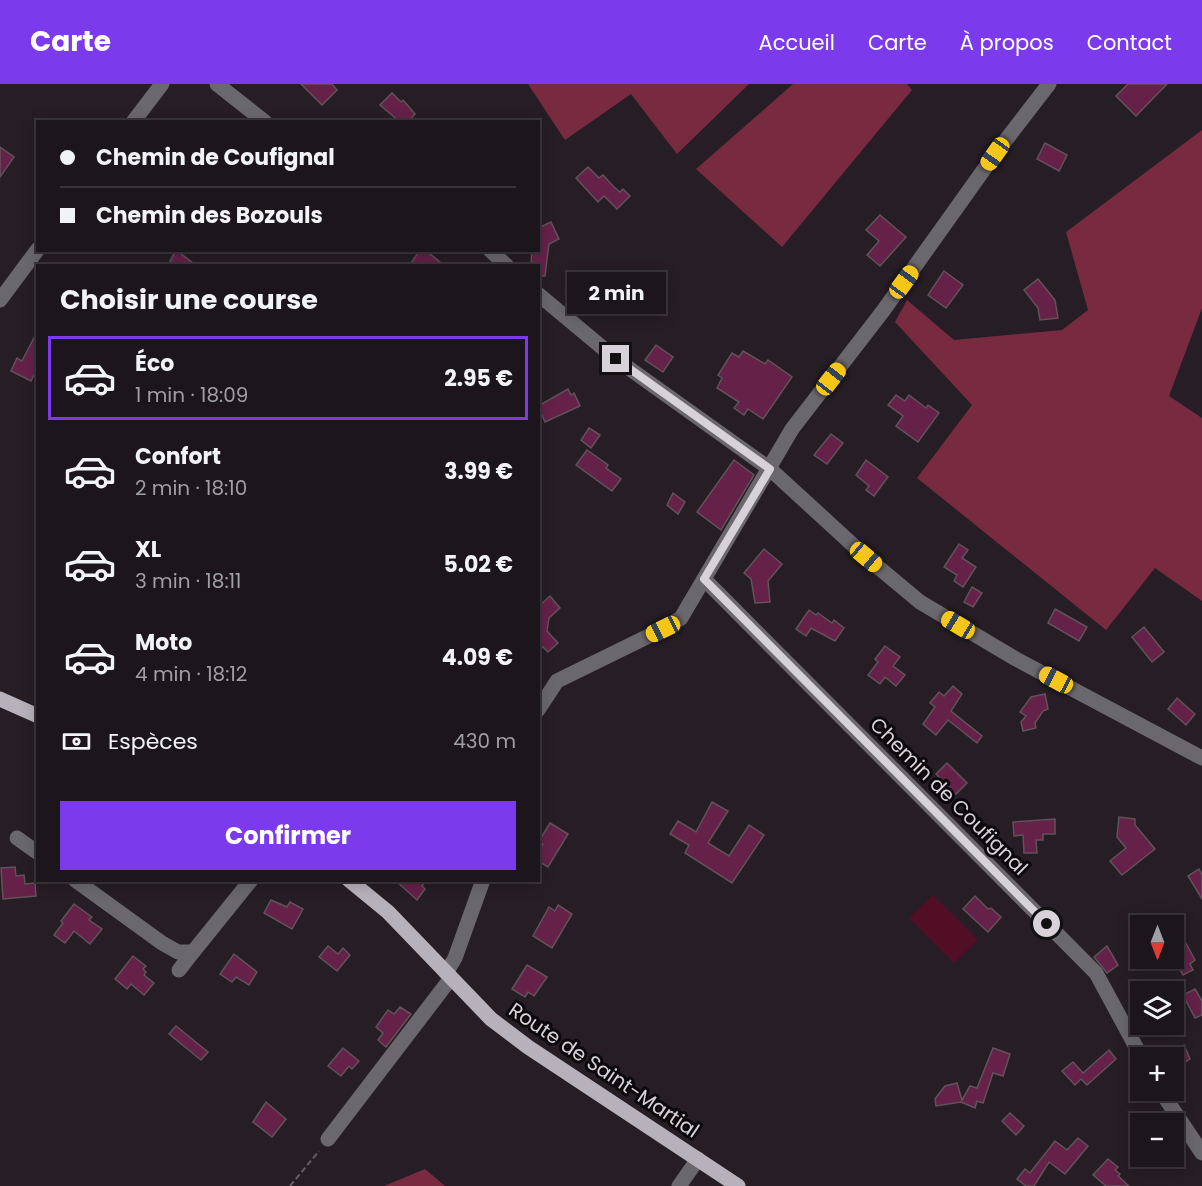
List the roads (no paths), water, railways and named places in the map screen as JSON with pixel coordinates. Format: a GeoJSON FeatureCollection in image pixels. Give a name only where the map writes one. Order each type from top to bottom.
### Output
{"type":"FeatureCollection","features":[{"type":"Feature","properties":{"kind":"main road"},"geometry":{"type":"LineString","coordinates":[[0,699],[36,715]]}},
{"type":"Feature","properties":{"kind":"main road","name":"Route de Saint-Martial"},"geometry":{"type":"LineString","coordinates":[[351,882],[388,912],[492,1018],[528,1047],[738,1186]]}},
{"type":"Feature","properties":{"kind":"street"},"geometry":{"type":"LineString","coordinates":[[135,120],[162,84]]}},
{"type":"Feature","properties":{"kind":"street"},"geometry":{"type":"LineString","coordinates":[[217,84],[262,120]]}},
{"type":"Feature","properties":{"kind":"street"},"geometry":{"type":"LineString","coordinates":[[540,707],[557,681],[681,618],[792,429],[884,311],[995,154],[1049,84]]}},
{"type":"Feature","properties":{"kind":"street"},"geometry":{"type":"LineString","coordinates":[[0,300],[36,252]]}},
{"type":"Feature","properties":{"kind":"street"},"geometry":{"type":"LineString","coordinates":[[492,252],[505,264]]}},
{"type":"Feature","properties":{"kind":"street"},"geometry":{"type":"LineString","coordinates":[[540,296],[616,359],[770,469],[866,557],[920,602],[1016,659],[1202,758]]}},
{"type":"Feature","properties":{"kind":"street","name":"Chemin de Coufignal"},"geometry":{"type":"LineString","coordinates":[[704,579],[1096,973],[1136,1047]]}},
{"type":"Feature","properties":{"kind":"street"},"geometry":{"type":"LineString","coordinates":[[17,838],[36,852]]}},
{"type":"Feature","properties":{"kind":"street"},"geometry":{"type":"LineString","coordinates":[[78,882],[162,943],[178,952],[193,952]]}},
{"type":"Feature","properties":{"kind":"street"},"geometry":{"type":"LineString","coordinates":[[179,970],[250,882]]}},
{"type":"Feature","properties":{"kind":"street"},"geometry":{"type":"LineString","coordinates":[[328,1139],[448,975],[482,882]]}},
{"type":"Feature","properties":{"kind":"street"},"geometry":{"type":"LineString","coordinates":[[1167,1101],[1202,1153]]}},
{"type":"Feature","properties":{"kind":"street"},"geometry":{"type":"LineString","coordinates":[[680,1186],[698,1159]]}}]}
